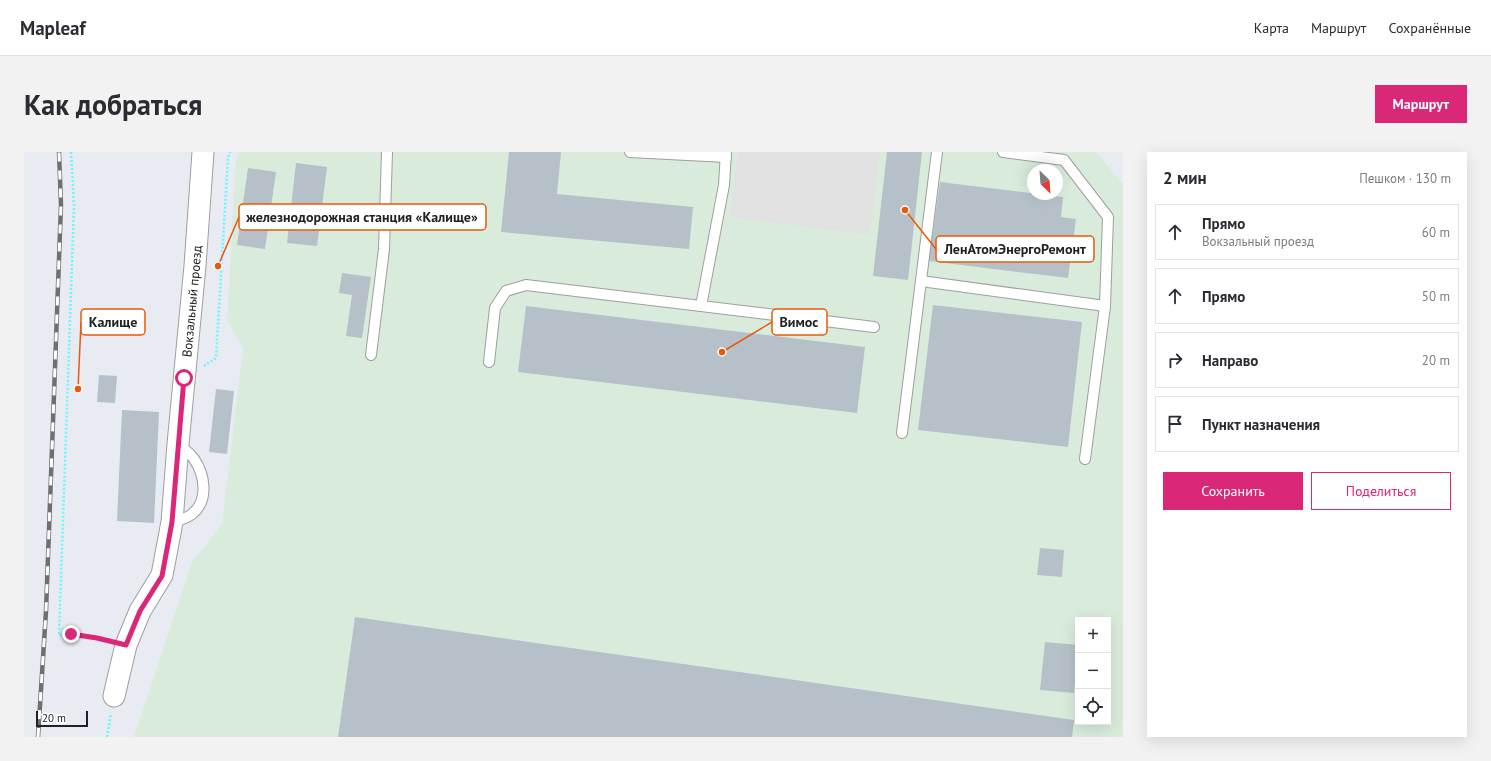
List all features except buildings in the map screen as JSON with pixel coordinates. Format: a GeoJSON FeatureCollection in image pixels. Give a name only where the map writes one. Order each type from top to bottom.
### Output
{"type":"FeatureCollection","features":[{"type":"Feature","properties":{"kind":"street","name":"Вокзальный проезд"},"geometry":{"type":"LineString","coordinates":[[114,696],[126,645],[140,611],[162,576],[172,522],[195,266],[203,152]]}},
{"type":"Feature","properties":{"kind":"lane"},"geometry":{"type":"LineString","coordinates":[[371,355],[384,250],[387,152]]}},
{"type":"Feature","properties":{"kind":"lane"},"geometry":{"type":"LineString","coordinates":[[630,152],[726,154],[724,185],[701,306]]}},
{"type":"Feature","properties":{"kind":"lane"},"geometry":{"type":"LineString","coordinates":[[902,433],[937,152]]}},
{"type":"Feature","properties":{"kind":"lane"},"geometry":{"type":"LineString","coordinates":[[1003,152],[1064,160],[1108,217],[1105,306],[1085,459]]}},
{"type":"Feature","properties":{"kind":"lane"},"geometry":{"type":"LineString","coordinates":[[921,281],[1105,306]]}},
{"type":"Feature","properties":{"kind":"lane"},"geometry":{"type":"LineString","coordinates":[[489,362],[495,308],[506,291],[526,285],[874,327]]}},
{"type":"Feature","properties":{"kind":"lane"},"geometry":{"type":"LineString","coordinates":[[172,522],[185,519],[194,513],[200,506],[204,489],[202,478],[194,460],[178,444]]}},
{"type":"Feature","properties":{"kind":"path"},"geometry":{"type":"LineString","coordinates":[[71,152],[74,220],[59,635],[71,634],[126,645]]}},
{"type":"Feature","properties":{"kind":"path"},"geometry":{"type":"LineString","coordinates":[[184,378],[216,358],[228,158],[230,152]]}},
{"type":"Feature","properties":{"kind":"path"},"geometry":{"type":"LineString","coordinates":[[106,737],[114,696]]}},
{"type":"Feature","properties":{"kind":"shaded area"},"geometry":{"type":"Polygon","coordinates":[[[240,152],[1096,152],[1123,184],[1123,737],[134,737],[192,562],[222,524],[243,349],[227,320],[236,156],[240,152]]]}},
{"type":"Feature","properties":{"kind":"shaded area"},"geometry":{"type":"Polygon","coordinates":[[[738,152],[880,152],[870,235],[730,217],[738,152]]]}},
{"type":"Feature","properties":{"kind":"railway"},"geometry":{"type":"LineString","coordinates":[[38,737],[46,611],[61,205],[59,152]]}},
{"type":"Feature","properties":{"kind":"place","name":"ЛенАтомЭнергоРемонт"},"geometry":{"type":"Point","coordinates":[905,210]}},
{"type":"Feature","properties":{"kind":"place","name":"железнодорожная станция «Калище»"},"geometry":{"type":"Point","coordinates":[218,266]}},
{"type":"Feature","properties":{"kind":"place","name":"Вимос"},"geometry":{"type":"Point","coordinates":[722,352]}},
{"type":"Feature","properties":{"kind":"place","name":"Калище"},"geometry":{"type":"Point","coordinates":[78,389]}},
{"type":"Feature","properties":{"kind":"route"},"geometry":{"type":"LineString","coordinates":[[71,634],[126,645],[140,611],[162,576],[172,522],[184,378]]}}]}
